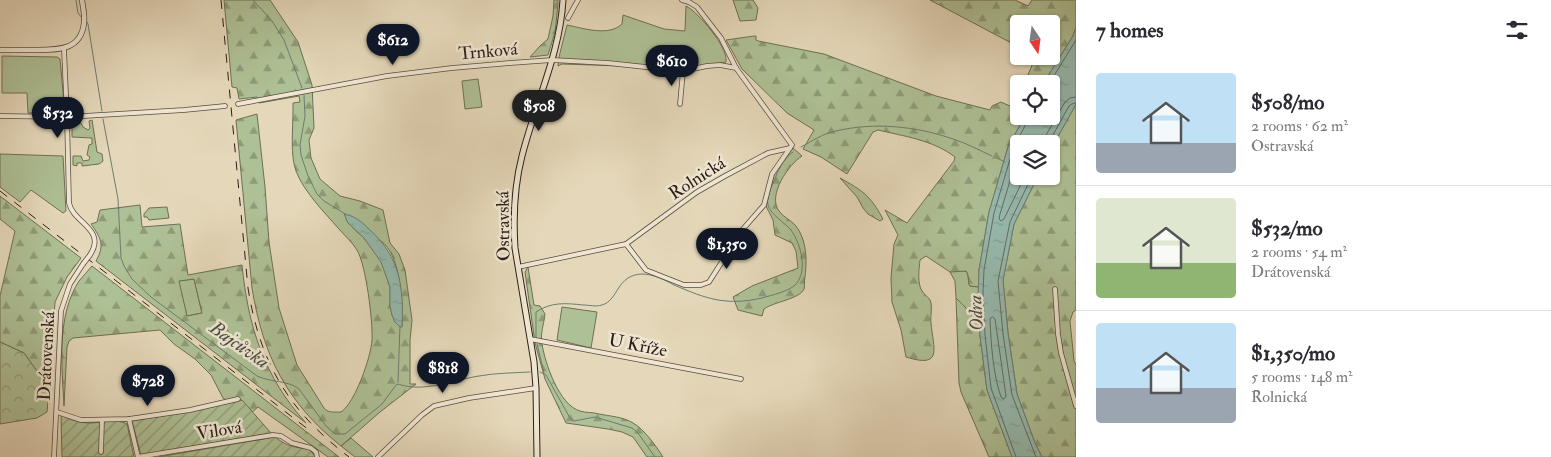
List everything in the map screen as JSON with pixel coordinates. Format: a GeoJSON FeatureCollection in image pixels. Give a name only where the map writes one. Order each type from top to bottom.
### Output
{"type":"FeatureCollection","features":[{"type":"Feature","properties":{"kind":"main road","name":"Ostravská"},"geometry":{"type":"LineString","coordinates":[[537,457],[536,388],[530,339],[517,267],[513,228],[514,193],[528,136],[552,60],[563,0]]}},
{"type":"Feature","properties":{"kind":"street"},"geometry":{"type":"LineString","coordinates":[[0,50],[56,50],[64,49],[73,44],[79,37],[84,23],[82,0]]}},
{"type":"Feature","properties":{"kind":"street"},"geometry":{"type":"LineString","coordinates":[[568,18],[578,0]]}},
{"type":"Feature","properties":{"kind":"street"},"geometry":{"type":"LineString","coordinates":[[626,244],[646,270],[684,286],[706,284],[743,228],[764,205],[772,174],[792,145],[736,68],[721,38],[697,7],[682,0]]}},
{"type":"Feature","properties":{"kind":"street","name":"Drátovenská"},"geometry":{"type":"LineString","coordinates":[[54,457],[60,311],[70,284],[95,246],[94,236],[89,228],[74,214],[68,203],[64,49]]}},
{"type":"Feature","properties":{"kind":"street","name":"Trnková"},"geometry":{"type":"LineString","coordinates":[[238,104],[391,75],[552,60],[608,63],[683,71]]}},
{"type":"Feature","properties":{"kind":"street"},"geometry":{"type":"LineString","coordinates":[[680,104],[683,71],[720,65],[736,68]]}},
{"type":"Feature","properties":{"kind":"street"},"geometry":{"type":"LineString","coordinates":[[0,116],[67,117],[225,106]]}},
{"type":"Feature","properties":{"kind":"street","name":"Rolnická"},"geometry":{"type":"LineString","coordinates":[[517,267],[626,244],[698,192],[725,176],[768,153],[790,148]]}},
{"type":"Feature","properties":{"kind":"street"},"geometry":{"type":"LineString","coordinates":[[1055,288],[1061,353],[1076,406]]}},
{"type":"Feature","properties":{"kind":"street","name":"U Kříže"},"geometry":{"type":"LineString","coordinates":[[530,339],[741,378]]}},
{"type":"Feature","properties":{"kind":"street"},"geometry":{"type":"LineString","coordinates":[[378,457],[434,406],[469,398],[536,388]]}},
{"type":"Feature","properties":{"kind":"street"},"geometry":{"type":"LineString","coordinates":[[57,412],[76,419],[130,420],[190,410],[238,399]]}},
{"type":"Feature","properties":{"kind":"street"},"geometry":{"type":"LineString","coordinates":[[101,452],[102,420]]}},
{"type":"Feature","properties":{"kind":"street"},"geometry":{"type":"LineString","coordinates":[[130,420],[138,457]]}},
{"type":"Feature","properties":{"kind":"street","name":"Vilová"},"geometry":{"type":"LineString","coordinates":[[138,457],[273,435],[281,436],[292,443],[311,448],[316,452],[317,457]]}},
{"type":"Feature","properties":{"kind":"green space"},"geometry":{"type":"Polygon","coordinates":[[[224,0],[270,0],[298,42],[312,85],[314,128],[309,140],[311,158],[320,179],[340,196],[383,210],[390,243],[399,254],[405,270],[412,320],[410,384],[416,384],[341,446],[322,430],[292,395],[280,376],[263,335],[252,288],[236,120],[257,114],[269,242],[279,308],[297,365],[324,408],[331,412],[341,412],[352,399],[357,390],[371,348],[370,307],[360,257],[353,244],[309,194],[296,171],[292,149],[293,103],[300,102],[299,96],[259,103],[257,97],[239,99],[237,88],[232,87],[224,0]],[[352,227],[364,238],[381,261],[390,287],[392,315],[395,322],[402,326],[401,293],[397,268],[393,257],[381,241],[352,227]]]}},
{"type":"Feature","properties":{"kind":"green space"},"geometry":{"type":"Polygon","coordinates":[[[554,0],[558,0],[558,5],[555,32],[548,55],[530,57],[548,39],[554,0]]]}},
{"type":"Feature","properties":{"kind":"green space"},"geometry":{"type":"Polygon","coordinates":[[[733,0],[753,0],[758,8],[756,20],[740,21],[733,0]]]}},
{"type":"Feature","properties":{"kind":"green space"},"geometry":{"type":"Polygon","coordinates":[[[930,0],[1015,0],[1028,6],[1032,0],[1076,0],[1076,27],[1073,36],[1060,57],[1060,15],[1010,15],[1010,42],[930,0]]]}},
{"type":"Feature","properties":{"kind":"green space"},"geometry":{"type":"Polygon","coordinates":[[[686,6],[698,15],[712,31],[723,48],[726,62],[688,68],[688,51],[663,48],[661,71],[623,66],[562,64],[558,66],[567,25],[603,31],[610,30],[622,24],[623,15],[664,29],[685,31],[686,6]]]}},
{"type":"Feature","properties":{"kind":"green space"},"geometry":{"type":"Polygon","coordinates":[[[756,36],[758,41],[824,54],[936,96],[990,110],[992,106],[1001,102],[1010,106],[1010,125],[1020,125],[1015,135],[1010,135],[1010,143],[989,212],[979,270],[979,287],[970,286],[966,271],[950,272],[926,256],[920,260],[919,284],[930,300],[931,305],[934,354],[931,358],[918,360],[906,357],[901,330],[892,302],[891,278],[894,244],[898,235],[885,210],[907,223],[954,161],[955,157],[937,146],[878,130],[873,132],[847,174],[821,157],[803,149],[814,130],[787,113],[742,69],[726,40],[756,36]]]}},
{"type":"Feature","properties":{"kind":"green space"},"geometry":{"type":"Polygon","coordinates":[[[2,56],[57,57],[60,59],[65,114],[28,113],[27,93],[2,93],[2,56]]]}},
{"type":"Feature","properties":{"kind":"green space"},"geometry":{"type":"Polygon","coordinates":[[[1032,65],[1055,65],[1049,75],[1028,75],[1032,65]]]}},
{"type":"Feature","properties":{"kind":"green space"},"geometry":{"type":"Polygon","coordinates":[[[478,79],[482,107],[465,109],[462,81],[478,79]]]}},
{"type":"Feature","properties":{"kind":"green space"},"geometry":{"type":"Polygon","coordinates":[[[1076,104],[1076,310],[1073,312],[1070,321],[1076,365],[1076,457],[1042,457],[1035,443],[1017,394],[1003,280],[1014,224],[1034,185],[1060,185],[1059,135],[1076,104]]]}},
{"type":"Feature","properties":{"kind":"green space"},"geometry":{"type":"Polygon","coordinates":[[[92,120],[97,152],[102,154],[103,161],[99,164],[82,166],[82,163],[77,163],[77,166],[73,165],[73,156],[81,156],[83,161],[89,160],[90,157],[87,155],[89,145],[92,144],[92,138],[72,137],[72,126],[81,123],[88,130],[90,128],[89,121],[92,120]]]}},
{"type":"Feature","properties":{"kind":"green space"},"geometry":{"type":"Polygon","coordinates":[[[793,148],[802,156],[791,166],[781,180],[776,204],[779,211],[796,226],[804,244],[806,271],[804,289],[792,298],[764,309],[762,316],[738,310],[733,297],[752,286],[798,268],[796,251],[792,243],[775,235],[773,220],[766,206],[774,174],[793,148]]]}},
{"type":"Feature","properties":{"kind":"green space"},"geometry":{"type":"Polygon","coordinates":[[[0,154],[63,156],[66,211],[63,213],[31,190],[20,202],[0,187],[0,154]]]}},
{"type":"Feature","properties":{"kind":"green space"},"geometry":{"type":"Polygon","coordinates":[[[840,178],[865,194],[883,219],[880,221],[868,214],[857,197],[840,178]]]}},
{"type":"Feature","properties":{"kind":"green space"},"geometry":{"type":"Polygon","coordinates":[[[0,196],[81,258],[67,277],[55,302],[49,388],[24,353],[0,342],[0,296],[15,231],[0,219],[0,196]]]}},
{"type":"Feature","properties":{"kind":"green space"},"geometry":{"type":"Polygon","coordinates":[[[140,205],[142,227],[180,224],[188,275],[242,265],[249,309],[260,350],[279,387],[291,406],[306,423],[96,261],[101,242],[91,224],[97,222],[100,210],[140,205]],[[194,279],[179,281],[187,316],[202,313],[194,279]]]}},
{"type":"Feature","properties":{"kind":"green space"},"geometry":{"type":"Polygon","coordinates":[[[167,207],[169,218],[149,220],[147,217],[144,217],[149,208],[167,207]]]}},
{"type":"Feature","properties":{"kind":"green space"},"geometry":{"type":"Polygon","coordinates":[[[92,266],[339,457],[328,457],[258,407],[249,415],[223,398],[211,375],[160,330],[73,338],[69,341],[67,347],[64,406],[62,342],[67,310],[79,281],[92,266]]]}},
{"type":"Feature","properties":{"kind":"green space"},"geometry":{"type":"Polygon","coordinates":[[[528,267],[534,305],[540,306],[545,314],[541,336],[544,352],[554,382],[566,401],[580,411],[625,419],[633,423],[645,433],[663,457],[647,457],[633,437],[622,432],[566,423],[545,379],[535,343],[525,272],[528,267]]]}},
{"type":"Feature","properties":{"kind":"green space"},"geometry":{"type":"Polygon","coordinates":[[[966,271],[970,286],[979,287],[976,303],[978,303],[979,310],[967,309],[956,298],[955,281],[950,272],[966,271]]]}},
{"type":"Feature","properties":{"kind":"green space"},"geometry":{"type":"Polygon","coordinates":[[[194,279],[202,313],[187,316],[178,281],[194,279]]]}},
{"type":"Feature","properties":{"kind":"green space"},"geometry":{"type":"Polygon","coordinates":[[[956,298],[967,309],[979,310],[980,336],[987,390],[1012,457],[989,457],[961,392],[959,383],[956,298]]]}},
{"type":"Feature","properties":{"kind":"green space"},"geometry":{"type":"Polygon","coordinates":[[[562,307],[597,312],[591,348],[557,340],[562,307]]]}},
{"type":"Feature","properties":{"kind":"green space"},"geometry":{"type":"Polygon","coordinates":[[[0,342],[24,353],[49,388],[47,412],[37,418],[0,424],[0,342]]]}},
{"type":"Feature","properties":{"kind":"green space"},"geometry":{"type":"Polygon","coordinates":[[[242,400],[271,433],[141,455],[132,421],[242,400]]]}},
{"type":"Feature","properties":{"kind":"green space"},"geometry":{"type":"Polygon","coordinates":[[[61,415],[71,420],[90,423],[114,421],[127,424],[134,457],[62,457],[61,415]]]}},
{"type":"Feature","properties":{"kind":"green space"},"geometry":{"type":"Polygon","coordinates":[[[275,437],[291,446],[310,449],[315,457],[158,457],[275,437]]]}},
{"type":"Feature","properties":{"kind":"green space"},"geometry":{"type":"Polygon","coordinates":[[[351,438],[373,457],[355,457],[341,446],[351,438]]]}},
{"type":"Feature","properties":{"kind":"water"},"geometry":{"type":"Polygon","coordinates":[[[1076,27],[1076,104],[1059,135],[1015,135],[1020,125],[1060,125],[1060,75],[1049,75],[1055,65],[1060,65],[1060,57],[1073,36],[1076,27]]]}},
{"type":"Feature","properties":{"kind":"water"},"geometry":{"type":"Polygon","coordinates":[[[1010,143],[1010,185],[1034,185],[1014,224],[1003,280],[1017,394],[1042,457],[1012,457],[987,390],[980,336],[979,270],[989,212],[1010,143]]]}},
{"type":"Feature","properties":{"kind":"water"},"geometry":{"type":"Polygon","coordinates":[[[344,214],[355,218],[367,227],[380,240],[394,262],[401,286],[402,327],[395,322],[392,315],[390,287],[381,262],[364,238],[348,223],[344,214]]]}},
{"type":"Feature","properties":{"kind":"waterway","name":"Bajcůvka"},"geometry":{"type":"LineString","coordinates":[[76,0],[78,13],[82,18]]}},
{"type":"Feature","properties":{"kind":"waterway"},"geometry":{"type":"LineString","coordinates":[[253,0],[272,21],[284,40],[302,88]]}},
{"type":"Feature","properties":{"kind":"waterway","name":"Bajcůvka"},"geometry":{"type":"LineString","coordinates":[[87,22],[102,111]]}},
{"type":"Feature","properties":{"kind":"waterway"},"geometry":{"type":"LineString","coordinates":[[304,95],[305,116],[300,145],[301,155],[308,176],[317,194],[324,201],[347,215]]}},
{"type":"Feature","properties":{"kind":"waterway","name":"Bajcůvka"},"geometry":{"type":"LineString","coordinates":[[103,119],[118,199],[121,258],[132,279],[151,297],[257,376],[290,384],[299,389],[326,426],[335,434],[345,434],[382,404],[398,384],[418,387],[438,385],[485,375],[530,372]]}},
{"type":"Feature","properties":{"kind":"waterway"},"geometry":{"type":"LineString","coordinates":[[801,147],[832,132],[850,128],[880,126],[910,128],[939,135],[992,156]]}},
{"type":"Feature","properties":{"kind":"waterway"},"geometry":{"type":"LineString","coordinates":[[536,338],[536,312],[547,306],[558,304],[602,305],[612,298],[622,283],[634,275],[646,274],[655,276],[697,294],[727,301],[762,298],[783,292],[794,286],[799,280],[802,266],[798,243],[791,230],[772,212],[768,205],[770,190],[779,169],[785,159],[793,152]]}},
{"type":"Feature","properties":{"kind":"waterway"},"geometry":{"type":"LineString","coordinates":[[997,158],[1005,162]]}},
{"type":"Feature","properties":{"kind":"waterway"},"geometry":{"type":"LineString","coordinates":[[398,382],[400,326]]}},
{"type":"Feature","properties":{"kind":"waterway"},"geometry":{"type":"LineString","coordinates":[[537,344],[544,373]]}},
{"type":"Feature","properties":{"kind":"waterway","name":"Bajcůvka"},"geometry":{"type":"LineString","coordinates":[[540,372],[546,375],[570,418],[574,421],[595,417],[632,428],[638,433],[655,457]]}},
{"type":"Feature","properties":{"kind":"railway"},"geometry":{"type":"LineString","coordinates":[[221,0],[248,288],[260,340],[280,384],[294,403],[328,440],[349,457]]}},
{"type":"Feature","properties":{"kind":"railway"},"geometry":{"type":"LineString","coordinates":[[0,191],[309,430]]}},
{"type":"Feature","properties":{"kind":"water label","name":"Odra"},"geometry":{"type":"Point","coordinates":[975,313]}}]}
